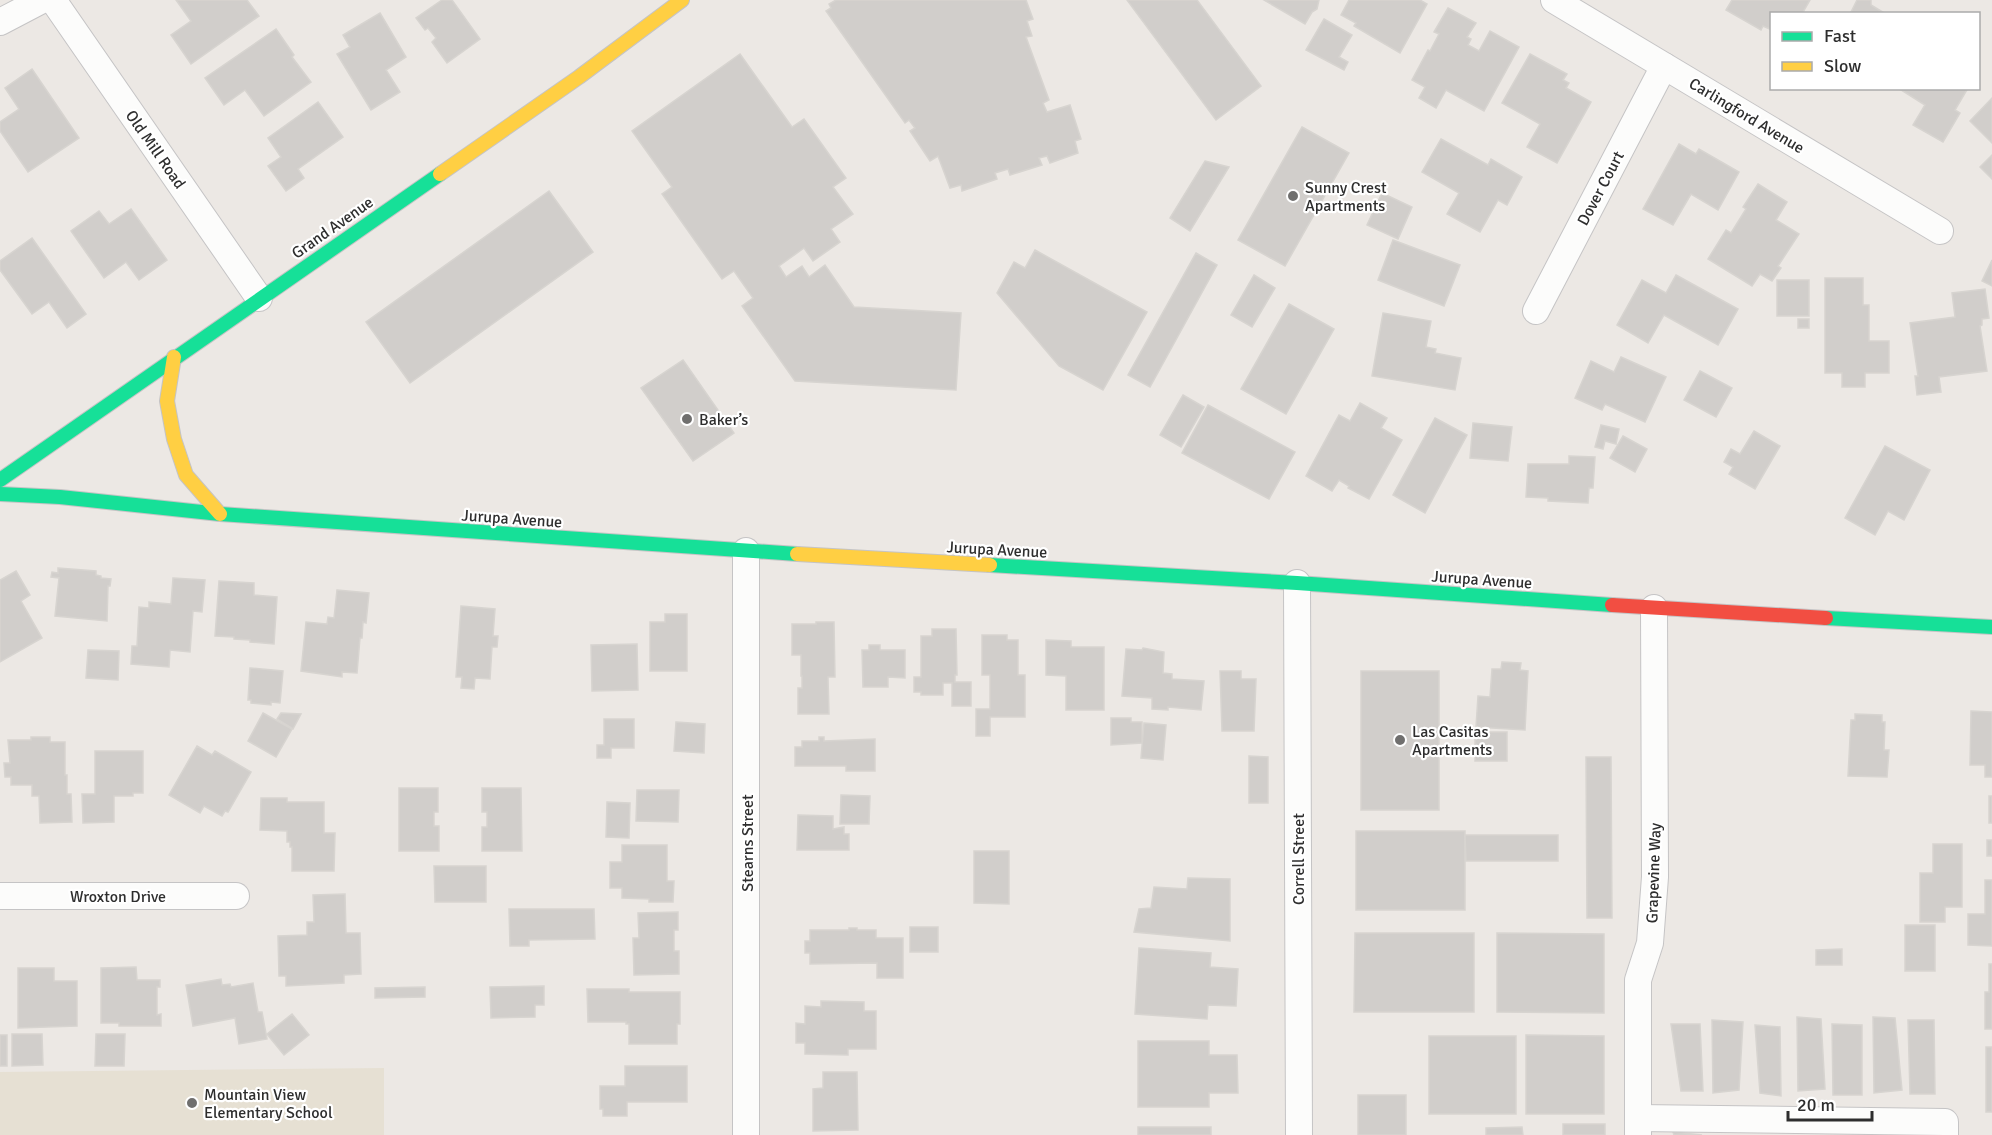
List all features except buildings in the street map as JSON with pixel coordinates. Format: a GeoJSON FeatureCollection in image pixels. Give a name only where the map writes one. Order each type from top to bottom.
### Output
{"type":"FeatureCollection","features":[{"type":"Feature","properties":{"kind":"main road","name":"Grand Avenue"},"geometry":{"type":"LineString","coordinates":[[0,480],[579,76],[682,0]]}},
{"type":"Feature","properties":{"kind":"main road"},"geometry":{"type":"LineString","coordinates":[[174,357],[167,401],[174,439],[186,475],[220,514]]}},
{"type":"Feature","properties":{"kind":"main road","name":"Jurupa Avenue"},"geometry":{"type":"LineString","coordinates":[[0,494],[60,497],[220,514],[746,551],[1992,627]]}},
{"type":"Feature","properties":{"kind":"street"},"geometry":{"type":"LineString","coordinates":[[0,22],[42,0]]}},
{"type":"Feature","properties":{"kind":"street","name":"Old Mill Road"},"geometry":{"type":"LineString","coordinates":[[53,0],[259,298]]}},
{"type":"Feature","properties":{"kind":"street","name":"Carlingford Avenue"},"geometry":{"type":"LineString","coordinates":[[1554,0],[1940,231]]}},
{"type":"Feature","properties":{"kind":"street","name":"Dover Court"},"geometry":{"type":"LineString","coordinates":[[1536,311],[1664,66]]}},
{"type":"Feature","properties":{"kind":"street","name":"Stearns Street"},"geometry":{"type":"LineString","coordinates":[[746,551],[746,1135]]}},
{"type":"Feature","properties":{"kind":"street","name":"Correll Street"},"geometry":{"type":"LineString","coordinates":[[1297,583],[1299,1135]]}},
{"type":"Feature","properties":{"kind":"street","name":"Grapevine Way"},"geometry":{"type":"LineString","coordinates":[[1638,1127],[1638,980],[1650,943],[1655,877],[1654,608]]}},
{"type":"Feature","properties":{"kind":"street","name":"Wroxton Drive"},"geometry":{"type":"LineString","coordinates":[[0,896],[236,896]]}},
{"type":"Feature","properties":{"kind":"street"},"geometry":{"type":"LineString","coordinates":[[1638,1127],[1945,1128]]}},
{"type":"Feature","properties":{"kind":"shaded area","name":"Mountain View Elementary School"},"geometry":{"type":"Polygon","coordinates":[[[384,1068],[384,1135],[0,1135],[0,1072],[384,1068]]]}},
{"type":"Feature","properties":{"kind":"traffic: fast"},"geometry":{"type":"LineString","coordinates":[[0,480],[440,174]]}},
{"type":"Feature","properties":{"kind":"traffic: fast"},"geometry":{"type":"LineString","coordinates":[[0,494],[60,497],[220,514],[797,554]]}},
{"type":"Feature","properties":{"kind":"traffic: fast"},"geometry":{"type":"LineString","coordinates":[[990,565],[1612,605]]}},
{"type":"Feature","properties":{"kind":"traffic: fast"},"geometry":{"type":"LineString","coordinates":[[1826,618],[1992,627]]}},
{"type":"Feature","properties":{"kind":"traffic: slow"},"geometry":{"type":"LineString","coordinates":[[440,174],[579,77],[682,0]]}},
{"type":"Feature","properties":{"kind":"traffic: slow"},"geometry":{"type":"LineString","coordinates":[[174,357],[167,401],[174,439],[186,475],[220,514]]}},
{"type":"Feature","properties":{"kind":"traffic: slow"},"geometry":{"type":"LineString","coordinates":[[797,554],[990,565]]}},
{"type":"Feature","properties":{"kind":"traffic: jam"},"geometry":{"type":"LineString","coordinates":[[1612,605],[1826,618]]}},
{"type":"Feature","properties":{"kind":"place","name":"Sunny Crest Apartments"},"geometry":{"type":"Point","coordinates":[1293,196]}},
{"type":"Feature","properties":{"kind":"place","name":"Baker’s"},"geometry":{"type":"Point","coordinates":[687,419]}},
{"type":"Feature","properties":{"kind":"place","name":"Las Casitas Apartments"},"geometry":{"type":"Point","coordinates":[1400,740]}},
{"type":"Feature","properties":{"kind":"place","name":"Mountain View Elementary School"},"geometry":{"type":"Point","coordinates":[192,1103]}}]}
